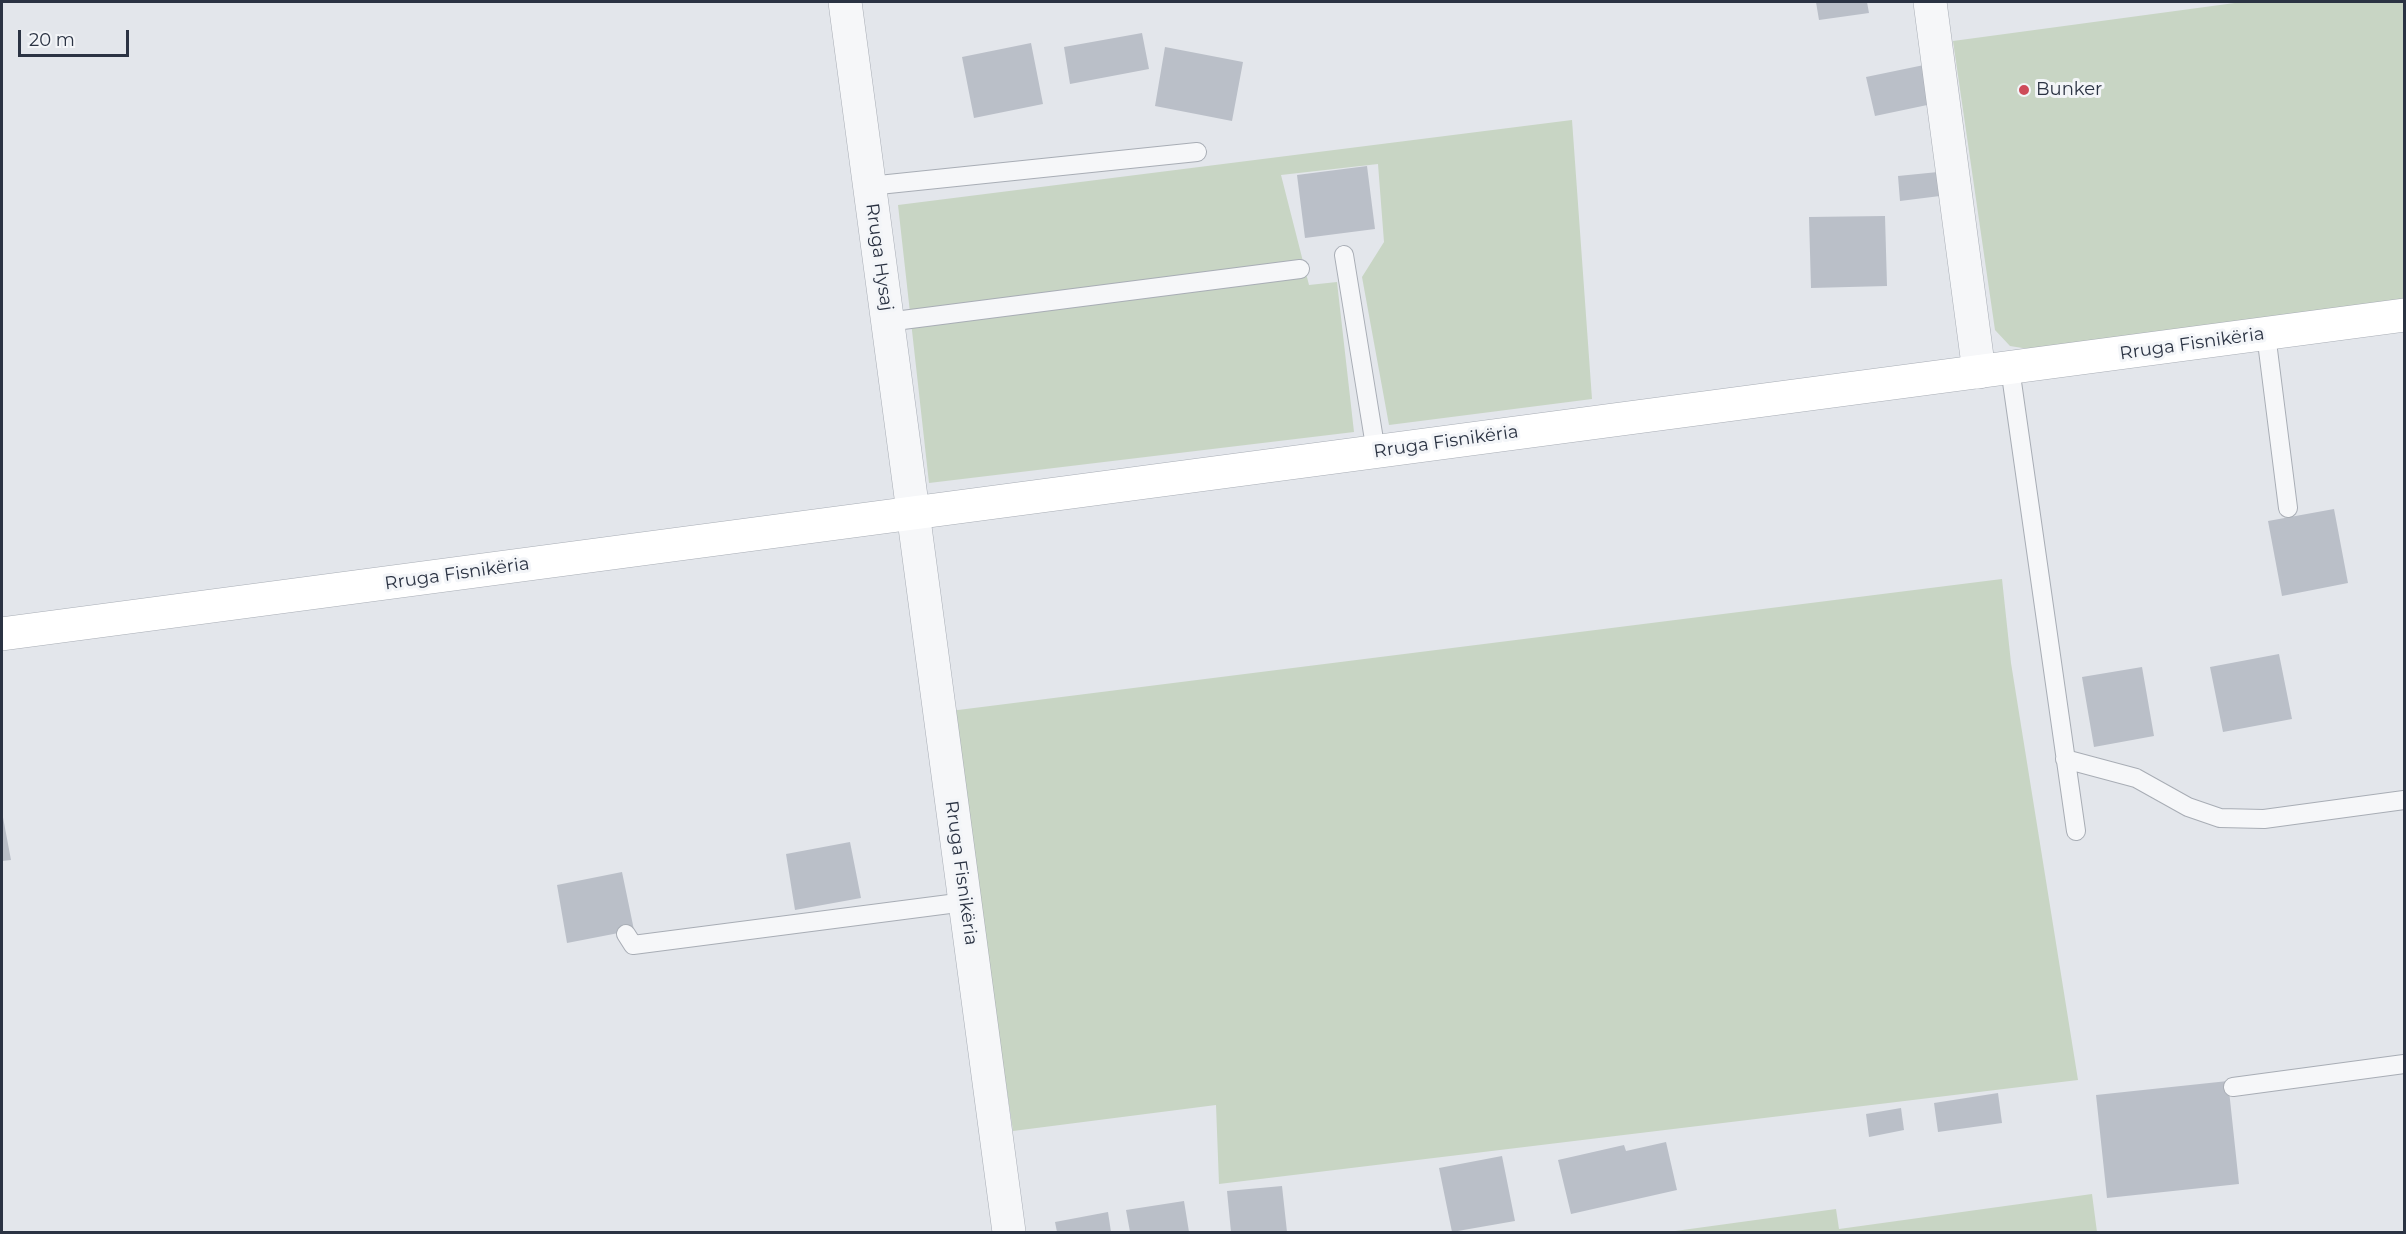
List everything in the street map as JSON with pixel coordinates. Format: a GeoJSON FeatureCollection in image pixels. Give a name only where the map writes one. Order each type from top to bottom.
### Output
{"type":"FeatureCollection","features":[{"type":"Feature","properties":{"kind":"street","name":"Rruga Hysaj"},"geometry":{"type":"LineString","coordinates":[[845,2],[913,513]]}},
{"type":"Feature","properties":{"kind":"street"},"geometry":{"type":"LineString","coordinates":[[1930,2],[1995,370]]}},
{"type":"Feature","properties":{"kind":"street","name":"Rruga Fisnikëria"},"geometry":{"type":"LineString","coordinates":[[2,634],[2404,315]]}},
{"type":"Feature","properties":{"kind":"street","name":"Rruga Fisnikëria"},"geometry":{"type":"LineString","coordinates":[[913,513],[1009,1233]]}},
{"type":"Feature","properties":{"kind":"lane"},"geometry":{"type":"LineString","coordinates":[[869,186],[1197,152]]}},
{"type":"Feature","properties":{"kind":"lane"},"geometry":{"type":"LineString","coordinates":[[1344,255],[1376,452]]}},
{"type":"Feature","properties":{"kind":"lane"},"geometry":{"type":"LineString","coordinates":[[888,322],[1300,268]]}},
{"type":"Feature","properties":{"kind":"lane"},"geometry":{"type":"LineString","coordinates":[[2266,334],[2289,508]]}},
{"type":"Feature","properties":{"kind":"lane"},"geometry":{"type":"LineString","coordinates":[[1995,370],[2076,831]]}},
{"type":"Feature","properties":{"kind":"lane"},"geometry":{"type":"LineString","coordinates":[[2065,759],[2136,778],[2188,807],[2220,818],[2264,819],[2404,800]]}},
{"type":"Feature","properties":{"kind":"lane"},"geometry":{"type":"LineString","coordinates":[[626,934],[633,945],[965,902]]}},
{"type":"Feature","properties":{"kind":"lane"},"geometry":{"type":"LineString","coordinates":[[2233,1087],[2404,1064]]}},
{"type":"Feature","properties":{"kind":"green space"},"geometry":{"type":"Polygon","coordinates":[[[2242,2],[2404,2],[2404,301],[2035,350],[2010,346],[1995,330],[1953,41],[2242,2]]]}},
{"type":"Feature","properties":{"kind":"green space"},"geometry":{"type":"Polygon","coordinates":[[[1572,120],[1592,399],[1389,425],[1362,277],[1384,242],[1378,164],[1281,175],[1309,285],[1337,282],[1354,432],[929,483],[898,205],[1572,120]]]}},
{"type":"Feature","properties":{"kind":"green space"},"geometry":{"type":"Polygon","coordinates":[[[2002,579],[2011,663],[2078,1080],[1219,1184],[1216,1105],[1013,1131],[950,711],[2002,579]]]}},
{"type":"Feature","properties":{"kind":"green space"},"geometry":{"type":"Polygon","coordinates":[[[2092,1194],[2097,1232],[1668,1232],[1836,1209],[1839,1229],[2092,1194]]]}},
{"type":"Feature","properties":{"kind":"building"},"geometry":{"type":"Polygon","coordinates":[[[1816,2],[1867,2],[1869,13],[1819,20],[1816,2]]]}},
{"type":"Feature","properties":{"kind":"building"},"geometry":{"type":"Polygon","coordinates":[[[1142,33],[1149,69],[1070,84],[1064,47],[1142,33]]]}},
{"type":"Feature","properties":{"kind":"building"},"geometry":{"type":"Polygon","coordinates":[[[1031,43],[1043,104],[974,118],[962,57],[1031,43]]]}},
{"type":"Feature","properties":{"kind":"building"},"geometry":{"type":"Polygon","coordinates":[[[1165,47],[1243,62],[1232,121],[1155,106],[1165,47]]]}},
{"type":"Feature","properties":{"kind":"building"},"geometry":{"type":"Polygon","coordinates":[[[1924,65],[1932,104],[1875,116],[1866,77],[1924,65]]]}},
{"type":"Feature","properties":{"kind":"building"},"geometry":{"type":"Polygon","coordinates":[[[1367,166],[1375,229],[1305,238],[1297,175],[1367,166]]]}},
{"type":"Feature","properties":{"kind":"building"},"geometry":{"type":"Polygon","coordinates":[[[1938,172],[1940,196],[1900,201],[1898,176],[1938,172]]]}},
{"type":"Feature","properties":{"kind":"building"},"geometry":{"type":"Polygon","coordinates":[[[1885,216],[1887,286],[1811,288],[1809,217],[1885,216]]]}},
{"type":"Feature","properties":{"kind":"building"},"geometry":{"type":"Polygon","coordinates":[[[2334,509],[2348,583],[2282,596],[2268,521],[2334,509]]]}},
{"type":"Feature","properties":{"kind":"building"},"geometry":{"type":"Polygon","coordinates":[[[2279,654],[2292,719],[2223,732],[2210,667],[2279,654]]]}},
{"type":"Feature","properties":{"kind":"building"},"geometry":{"type":"Polygon","coordinates":[[[2142,667],[2154,736],[2094,747],[2082,677],[2142,667]]]}},
{"type":"Feature","properties":{"kind":"building"},"geometry":{"type":"Polygon","coordinates":[[[2,812],[11,860],[2,861],[2,812]]]}},
{"type":"Feature","properties":{"kind":"building"},"geometry":{"type":"Polygon","coordinates":[[[850,842],[861,898],[795,910],[786,854],[850,842]]]}},
{"type":"Feature","properties":{"kind":"building"},"geometry":{"type":"Polygon","coordinates":[[[622,872],[634,930],[567,943],[557,885],[622,872]]]}},
{"type":"Feature","properties":{"kind":"building"},"geometry":{"type":"Polygon","coordinates":[[[2228,1081],[2239,1184],[2107,1198],[2096,1095],[2228,1081]]]}},
{"type":"Feature","properties":{"kind":"building"},"geometry":{"type":"Polygon","coordinates":[[[1998,1093],[2002,1123],[1938,1132],[1934,1103],[1998,1093]]]}},
{"type":"Feature","properties":{"kind":"building"},"geometry":{"type":"Polygon","coordinates":[[[1901,1108],[1904,1130],[1869,1137],[1866,1114],[1901,1108]]]}},
{"type":"Feature","properties":{"kind":"building"},"geometry":{"type":"Polygon","coordinates":[[[1666,1142],[1677,1190],[1571,1214],[1558,1160],[1624,1145],[1626,1151],[1666,1142]]]}},
{"type":"Feature","properties":{"kind":"building"},"geometry":{"type":"Polygon","coordinates":[[[1502,1156],[1515,1221],[1452,1232],[1439,1168],[1502,1156]]]}},
{"type":"Feature","properties":{"kind":"building"},"geometry":{"type":"Polygon","coordinates":[[[1282,1186],[1287,1232],[1231,1232],[1227,1191],[1282,1186]]]}},
{"type":"Feature","properties":{"kind":"building"},"geometry":{"type":"Polygon","coordinates":[[[1184,1201],[1189,1232],[1130,1232],[1126,1210],[1184,1201]]]}},
{"type":"Feature","properties":{"kind":"building"},"geometry":{"type":"Polygon","coordinates":[[[1108,1212],[1111,1232],[1057,1232],[1055,1222],[1108,1212]]]}},
{"type":"Feature","properties":{"kind":"place","name":"Bunker"},"geometry":{"type":"Point","coordinates":[2024,90]}}]}
